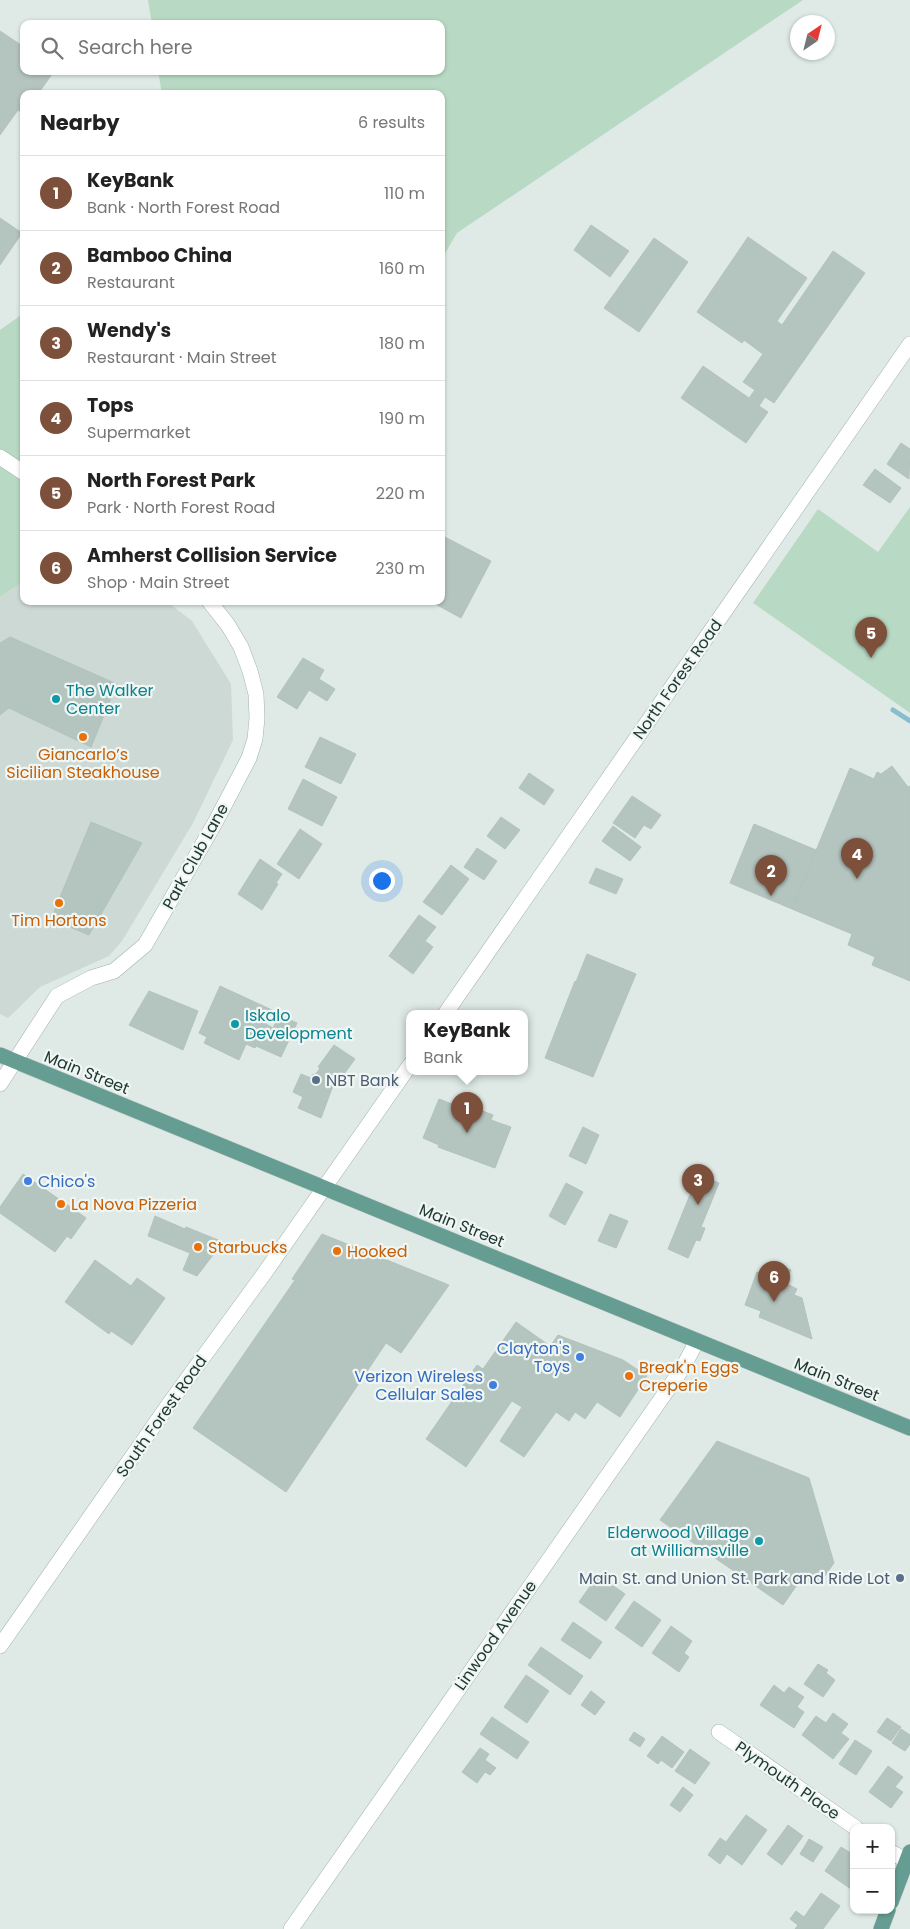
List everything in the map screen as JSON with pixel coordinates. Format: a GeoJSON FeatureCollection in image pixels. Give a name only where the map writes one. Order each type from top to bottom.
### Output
{"type":"FeatureCollection","features":[{"type":"Feature","properties":{"kind":"main road","name":"Main Street"},"geometry":{"type":"LineString","coordinates":[[0,1055],[910,1428]]}},
{"type":"Feature","properties":{"kind":"main road"},"geometry":{"type":"LineString","coordinates":[[895,1891],[908,1856]]}},
{"type":"Feature","properties":{"kind":"main road"},"geometry":{"type":"LineString","coordinates":[[881,1929],[887,1914]]}},
{"type":"Feature","properties":{"kind":"street","name":"North Forest Road"},"geometry":{"type":"LineString","coordinates":[[448,1010],[910,344]]}},
{"type":"Feature","properties":{"kind":"street"},"geometry":{"type":"LineString","coordinates":[[0,457],[20,470]]}},
{"type":"Feature","properties":{"kind":"street","name":"Park Club Lane"},"geometry":{"type":"LineString","coordinates":[[0,1084],[57,996],[91,978],[114,971],[145,946],[249,758],[258,718],[254,686],[241,647],[228,625],[212,605]]}},
{"type":"Feature","properties":{"kind":"street"},"geometry":{"type":"LineString","coordinates":[[325,1188],[406,1071]]}},
{"type":"Feature","properties":{"kind":"street","name":"South Forest Road"},"geometry":{"type":"LineString","coordinates":[[0,1646],[169,1404],[325,1188]]}},
{"type":"Feature","properties":{"kind":"street","name":"Linwood Avenue"},"geometry":{"type":"LineString","coordinates":[[291,1929],[682,1369],[697,1341]]}},
{"type":"Feature","properties":{"kind":"street","name":"Plymouth Place"},"geometry":{"type":"LineString","coordinates":[[719,1732],[850,1824]]}},
{"type":"Feature","properties":{"kind":"street"},"geometry":{"type":"LineString","coordinates":[[895,1853],[908,1856]]}},
{"type":"Feature","properties":{"kind":"shaded area"},"geometry":{"type":"Polygon","coordinates":[[[20,584],[20,605],[171,605],[192,621],[231,684],[233,740],[193,823],[122,941],[109,956],[40,987],[8,1018],[0,1014],[0,597],[20,584]]]}},
{"type":"Feature","properties":{"kind":"green space"},"geometry":{"type":"Polygon","coordinates":[[[148,0],[803,0],[457,233],[445,253],[445,90],[161,90],[159,75],[445,75],[445,20],[151,20],[148,0]]]}},
{"type":"Feature","properties":{"kind":"green space"},"geometry":{"type":"Polygon","coordinates":[[[20,316],[20,584],[0,597],[0,330],[20,316]]]}},
{"type":"Feature","properties":{"kind":"green space"},"geometry":{"type":"Polygon","coordinates":[[[910,507],[910,713],[753,603],[818,509],[878,552],[910,507]]]}},
{"type":"Feature","properties":{"kind":"building"},"geometry":{"type":"Polygon","coordinates":[[[0,31],[20,44],[20,75],[51,75],[41,90],[20,90],[20,111],[18,110],[0,135],[0,31]]]}},
{"type":"Feature","properties":{"kind":"building"},"geometry":{"type":"Polygon","coordinates":[[[0,218],[20,232],[20,236],[0,265],[0,218]]]}},
{"type":"Feature","properties":{"kind":"building"},"geometry":{"type":"Polygon","coordinates":[[[591,225],[629,251],[610,277],[574,250],[591,225]]]}},
{"type":"Feature","properties":{"kind":"building"},"geometry":{"type":"Polygon","coordinates":[[[748,237],[807,278],[777,321],[782,325],[833,251],[865,273],[774,403],[765,397],[759,406],[768,412],[746,443],[681,398],[703,366],[749,398],[755,390],[743,382],[763,354],[744,340],[742,343],[697,312],[748,237]]]}},
{"type":"Feature","properties":{"kind":"building"},"geometry":{"type":"Polygon","coordinates":[[[654,238],[688,262],[639,332],[604,308],[654,238]]]}},
{"type":"Feature","properties":{"kind":"building"},"geometry":{"type":"Polygon","coordinates":[[[901,443],[910,449],[909,479],[887,464],[901,443]]]}},
{"type":"Feature","properties":{"kind":"building"},"geometry":{"type":"Polygon","coordinates":[[[875,469],[901,488],[890,503],[863,485],[875,469]]]}},
{"type":"Feature","properties":{"kind":"building"},"geometry":{"type":"Polygon","coordinates":[[[445,537],[491,561],[461,618],[437,605],[445,605],[445,537]]]}},
{"type":"Feature","properties":{"kind":"building","name":"The Walker Center"},"geometry":{"type":"Polygon","coordinates":[[[10,637],[117,684],[91,747],[9,708],[0,715],[0,643],[10,637]]]}},
{"type":"Feature","properties":{"kind":"building"},"geometry":{"type":"Polygon","coordinates":[[[303,658],[324,670],[319,679],[335,689],[327,701],[309,690],[297,709],[277,697],[303,658]]]}},
{"type":"Feature","properties":{"kind":"building"},"geometry":{"type":"Polygon","coordinates":[[[320,737],[356,754],[341,784],[305,767],[320,737]]]}},
{"type":"Feature","properties":{"kind":"building"},"geometry":{"type":"Polygon","coordinates":[[[892,766],[908,787],[910,786],[910,981],[872,965],[875,957],[848,945],[852,934],[792,909],[850,768],[874,779],[877,772],[881,774],[892,766]]]}},
{"type":"Feature","properties":{"kind":"building"},"geometry":{"type":"Polygon","coordinates":[[[529,773],[554,790],[544,805],[519,788],[529,773]]]}},
{"type":"Feature","properties":{"kind":"building"},"geometry":{"type":"Polygon","coordinates":[[[303,779],[337,797],[322,826],[288,809],[303,779]]]}},
{"type":"Feature","properties":{"kind":"building"},"geometry":{"type":"Polygon","coordinates":[[[632,796],[661,815],[651,829],[644,825],[635,838],[613,823],[632,796]]]}},
{"type":"Feature","properties":{"kind":"building"},"geometry":{"type":"Polygon","coordinates":[[[501,817],[520,830],[505,849],[487,836],[501,817]]]}},
{"type":"Feature","properties":{"kind":"building"},"geometry":{"type":"Polygon","coordinates":[[[91,822],[142,843],[89,935],[51,919],[91,822]]]}},
{"type":"Feature","properties":{"kind":"building"},"geometry":{"type":"Polygon","coordinates":[[[754,824],[816,850],[792,909],[730,883],[754,824]]]}},
{"type":"Feature","properties":{"kind":"building"},"geometry":{"type":"Polygon","coordinates":[[[613,826],[641,847],[630,861],[602,841],[613,826]]]}},
{"type":"Feature","properties":{"kind":"building"},"geometry":{"type":"Polygon","coordinates":[[[300,829],[322,844],[299,879],[277,864],[300,829]]]}},
{"type":"Feature","properties":{"kind":"building"},"geometry":{"type":"Polygon","coordinates":[[[477,848],[497,861],[484,880],[464,867],[477,848]]]}},
{"type":"Feature","properties":{"kind":"building"},"geometry":{"type":"Polygon","coordinates":[[[260,859],[282,874],[262,910],[238,894],[260,859]]]}},
{"type":"Feature","properties":{"kind":"building"},"geometry":{"type":"Polygon","coordinates":[[[451,865],[469,879],[442,915],[423,902],[451,865]]]}},
{"type":"Feature","properties":{"kind":"building"},"geometry":{"type":"Polygon","coordinates":[[[596,868],[623,879],[616,894],[589,883],[596,868]]]}},
{"type":"Feature","properties":{"kind":"building"},"geometry":{"type":"Polygon","coordinates":[[[419,915],[436,927],[425,941],[433,947],[413,974],[389,956],[419,915]]]}},
{"type":"Feature","properties":{"kind":"building"},"geometry":{"type":"Polygon","coordinates":[[[587,954],[636,974],[593,1077],[545,1058],[587,954]]]}},
{"type":"Feature","properties":{"kind":"building","name":"Iskalo Development"},"geometry":{"type":"Polygon","coordinates":[[[220,986],[272,1010],[266,1024],[273,1028],[279,1015],[297,1023],[281,1057],[256,1046],[255,1048],[246,1044],[239,1060],[204,1043],[207,1037],[199,1033],[220,986]]]}},
{"type":"Feature","properties":{"kind":"building"},"geometry":{"type":"Polygon","coordinates":[[[149,991],[198,1011],[183,1050],[129,1025],[149,991]]]}},
{"type":"Feature","properties":{"kind":"building","name":"NBT Bank"},"geometry":{"type":"Polygon","coordinates":[[[334,1045],[355,1059],[339,1081],[335,1079],[321,1118],[298,1108],[303,1097],[293,1092],[301,1074],[311,1078],[313,1074],[315,1075],[320,1068],[318,1067],[334,1045]]]}},
{"type":"Feature","properties":{"kind":"building"},"geometry":{"type":"Polygon","coordinates":[[[439,1099],[460,1107],[462,1103],[493,1115],[491,1120],[511,1127],[495,1168],[438,1147],[439,1145],[423,1138],[439,1099]]]}},
{"type":"Feature","properties":{"kind":"building"},"geometry":{"type":"Polygon","coordinates":[[[583,1127],[599,1135],[586,1164],[569,1156],[583,1127]]]}},
{"type":"Feature","properties":{"kind":"building"},"geometry":{"type":"Polygon","coordinates":[[[23,1174],[86,1218],[71,1239],[67,1236],[55,1252],[0,1213],[0,1207],[23,1174]]]}},
{"type":"Feature","properties":{"kind":"building"},"geometry":{"type":"Polygon","coordinates":[[[698,1175],[719,1183],[701,1227],[705,1228],[700,1241],[696,1240],[688,1258],[668,1249],[698,1175]]]}},
{"type":"Feature","properties":{"kind":"building"},"geometry":{"type":"Polygon","coordinates":[[[566,1183],[583,1192],[565,1225],[549,1216],[566,1183]]]}},
{"type":"Feature","properties":{"kind":"building"},"geometry":{"type":"Polygon","coordinates":[[[610,1214],[628,1221],[616,1248],[598,1241],[610,1214]]]}},
{"type":"Feature","properties":{"kind":"building","name":"Starbucks"},"geometry":{"type":"Polygon","coordinates":[[[155,1216],[223,1242],[197,1276],[183,1270],[190,1253],[148,1236],[155,1216]]]}},
{"type":"Feature","properties":{"kind":"building"},"geometry":{"type":"Polygon","coordinates":[[[322,1234],[449,1285],[401,1353],[386,1343],[286,1492],[193,1428],[295,1280],[292,1279],[322,1234]]]}},
{"type":"Feature","properties":{"kind":"building"},"geometry":{"type":"Polygon","coordinates":[[[95,1260],[131,1286],[137,1278],[165,1298],[132,1345],[111,1331],[109,1334],[65,1302],[95,1260]]]}},
{"type":"Feature","properties":{"kind":"building"},"geometry":{"type":"Polygon","coordinates":[[[772,1262],[791,1270],[785,1283],[797,1289],[794,1295],[802,1298],[812,1339],[759,1317],[761,1311],[745,1305],[757,1272],[767,1276],[772,1262]]]}},
{"type":"Feature","properties":{"kind":"building","name":"Verizon Wireless Cellular Sales"},"geometry":{"type":"Polygon","coordinates":[[[516,1322],[550,1346],[466,1467],[426,1439],[477,1365],[483,1369],[516,1322]]]}},
{"type":"Feature","properties":{"kind":"building"},"geometry":{"type":"Polygon","coordinates":[[[558,1335],[623,1360],[647,1376],[620,1417],[597,1402],[585,1419],[575,1412],[569,1421],[556,1412],[524,1457],[500,1441],[522,1407],[512,1401],[558,1335]]]}},
{"type":"Feature","properties":{"kind":"building","name":"Elderwood Village at Williamsville"},"geometry":{"type":"Polygon","coordinates":[[[717,1441],[809,1478],[834,1563],[822,1580],[797,1585],[783,1605],[660,1520],[717,1441]]]}},
{"type":"Feature","properties":{"kind":"building"},"geometry":{"type":"Polygon","coordinates":[[[598,1575],[625,1594],[606,1621],[579,1602],[598,1575]]]}},
{"type":"Feature","properties":{"kind":"building"},"geometry":{"type":"Polygon","coordinates":[[[634,1601],[661,1620],[642,1647],[615,1628],[634,1601]]]}},
{"type":"Feature","properties":{"kind":"building"},"geometry":{"type":"Polygon","coordinates":[[[573,1622],[602,1642],[590,1659],[561,1640],[573,1622]]]}},
{"type":"Feature","properties":{"kind":"building"},"geometry":{"type":"Polygon","coordinates":[[[671,1626],[692,1641],[684,1653],[689,1657],[679,1672],[652,1653],[671,1626]]]}},
{"type":"Feature","properties":{"kind":"building"},"geometry":{"type":"Polygon","coordinates":[[[541,1647],[583,1676],[570,1695],[528,1665],[541,1647]]]}},
{"type":"Feature","properties":{"kind":"building"},"geometry":{"type":"Polygon","coordinates":[[[818,1664],[828,1670],[826,1673],[835,1680],[823,1697],[804,1684],[818,1664]]]}},
{"type":"Feature","properties":{"kind":"building"},"geometry":{"type":"Polygon","coordinates":[[[526,1675],[549,1691],[527,1723],[504,1707],[526,1675]]]}},
{"type":"Feature","properties":{"kind":"building"},"geometry":{"type":"Polygon","coordinates":[[[774,1685],[784,1693],[789,1687],[804,1697],[797,1707],[804,1712],[794,1728],[760,1705],[774,1685]]]}},
{"type":"Feature","properties":{"kind":"building"},"geometry":{"type":"Polygon","coordinates":[[[591,1691],[605,1702],[595,1715],[581,1705],[591,1691]]]}},
{"type":"Feature","properties":{"kind":"building"},"geometry":{"type":"Polygon","coordinates":[[[833,1713],[848,1724],[841,1733],[849,1739],[833,1759],[802,1735],[816,1716],[826,1723],[833,1713]]]}},
{"type":"Feature","properties":{"kind":"building"},"geometry":{"type":"Polygon","coordinates":[[[492,1717],[529,1742],[517,1759],[480,1734],[492,1717]]]}},
{"type":"Feature","properties":{"kind":"building"},"geometry":{"type":"Polygon","coordinates":[[[887,1718],[901,1727],[891,1741],[877,1732],[887,1718]]]}},
{"type":"Feature","properties":{"kind":"building"},"geometry":{"type":"Polygon","coordinates":[[[901,1729],[910,1735],[910,1744],[905,1751],[892,1743],[901,1729]]]}},
{"type":"Feature","properties":{"kind":"building"},"geometry":{"type":"Polygon","coordinates":[[[634,1732],[645,1739],[640,1747],[629,1740],[634,1732]]]}},
{"type":"Feature","properties":{"kind":"building"},"geometry":{"type":"Polygon","coordinates":[[[662,1736],[684,1752],[672,1768],[661,1760],[658,1764],[647,1756],[662,1736]]]}},
{"type":"Feature","properties":{"kind":"building"},"geometry":{"type":"Polygon","coordinates":[[[855,1740],[872,1751],[856,1775],[839,1764],[855,1740]]]}},
{"type":"Feature","properties":{"kind":"building"},"geometry":{"type":"Polygon","coordinates":[[[480,1748],[489,1754],[485,1760],[496,1768],[490,1775],[485,1772],[477,1783],[462,1772],[480,1748]]]}},
{"type":"Feature","properties":{"kind":"building"},"geometry":{"type":"Polygon","coordinates":[[[690,1749],[710,1763],[695,1784],[675,1771],[690,1749]]]}},
{"type":"Feature","properties":{"kind":"building"},"geometry":{"type":"Polygon","coordinates":[[[888,1766],[903,1777],[895,1787],[903,1792],[891,1808],[869,1792],[888,1766]]]}},
{"type":"Feature","properties":{"kind":"building"},"geometry":{"type":"Polygon","coordinates":[[[683,1787],[693,1795],[680,1812],[670,1805],[683,1787]]]}},
{"type":"Feature","properties":{"kind":"building"},"geometry":{"type":"Polygon","coordinates":[[[746,1815],[767,1830],[742,1865],[727,1854],[720,1864],[708,1855],[720,1838],[726,1842],[746,1815]]]}},
{"type":"Feature","properties":{"kind":"building"},"geometry":{"type":"Polygon","coordinates":[[[788,1825],[803,1836],[782,1865],[767,1854],[788,1825]]]}},
{"type":"Feature","properties":{"kind":"building"},"geometry":{"type":"Polygon","coordinates":[[[809,1839],[823,1847],[813,1862],[800,1854],[809,1839]]]}},
{"type":"Feature","properties":{"kind":"building"},"geometry":{"type":"Polygon","coordinates":[[[841,1847],[850,1853],[850,1888],[825,1871],[841,1847]]]}},
{"type":"Feature","properties":{"kind":"building"},"geometry":{"type":"Polygon","coordinates":[[[821,1893],[840,1906],[823,1929],[795,1929],[798,1925],[790,1919],[796,1911],[804,1917],[821,1893]]]}},
{"type":"Feature","properties":{"kind":"waterway"},"geometry":{"type":"LineString","coordinates":[[893,710],[910,721]]}},
{"type":"Feature","properties":{"kind":"place","name":"North Forest Park"},"geometry":{"type":"Point","coordinates":[871,658]}},
{"type":"Feature","properties":{"kind":"place","name":"The Walker Center"},"geometry":{"type":"Point","coordinates":[56,699]}},
{"type":"Feature","properties":{"kind":"place","name":"Giancarlo’s Sicilian Steakhouse"},"geometry":{"type":"Point","coordinates":[83,737]}},
{"type":"Feature","properties":{"kind":"place","name":"Tops"},"geometry":{"type":"Point","coordinates":[857,879]}},
{"type":"Feature","properties":{"kind":"place","name":"Bamboo China"},"geometry":{"type":"Point","coordinates":[771,896]}},
{"type":"Feature","properties":{"kind":"place","name":"Tim Hortons"},"geometry":{"type":"Point","coordinates":[59,903]}},
{"type":"Feature","properties":{"kind":"place","name":"Iskalo Development"},"geometry":{"type":"Point","coordinates":[235,1024]}},
{"type":"Feature","properties":{"kind":"place","name":"NBT Bank"},"geometry":{"type":"Point","coordinates":[316,1080]}},
{"type":"Feature","properties":{"kind":"place","name":"KeyBank"},"geometry":{"type":"Point","coordinates":[467,1133]}},
{"type":"Feature","properties":{"kind":"place","name":"Chico's"},"geometry":{"type":"Point","coordinates":[28,1181]}},
{"type":"Feature","properties":{"kind":"place","name":"La Nova Pizzeria"},"geometry":{"type":"Point","coordinates":[61,1204]}},
{"type":"Feature","properties":{"kind":"place","name":"Wendy's"},"geometry":{"type":"Point","coordinates":[698,1205]}},
{"type":"Feature","properties":{"kind":"place","name":"Starbucks"},"geometry":{"type":"Point","coordinates":[198,1247]}},
{"type":"Feature","properties":{"kind":"place","name":"Hooked"},"geometry":{"type":"Point","coordinates":[337,1251]}},
{"type":"Feature","properties":{"kind":"place","name":"Amherst Collision Service"},"geometry":{"type":"Point","coordinates":[774,1302]}},
{"type":"Feature","properties":{"kind":"place","name":"Clayton's Toys"},"geometry":{"type":"Point","coordinates":[580,1357]}},
{"type":"Feature","properties":{"kind":"place","name":"Break'n Eggs Creperie"},"geometry":{"type":"Point","coordinates":[629,1376]}},
{"type":"Feature","properties":{"kind":"place","name":"Verizon Wireless Cellular Sales"},"geometry":{"type":"Point","coordinates":[493,1385]}},
{"type":"Feature","properties":{"kind":"place","name":"Elderwood Village at Williamsville"},"geometry":{"type":"Point","coordinates":[759,1541]}},
{"type":"Feature","properties":{"kind":"place","name":"Main St. and Union St. Park and Ride Lot"},"geometry":{"type":"Point","coordinates":[900,1578]}}]}
